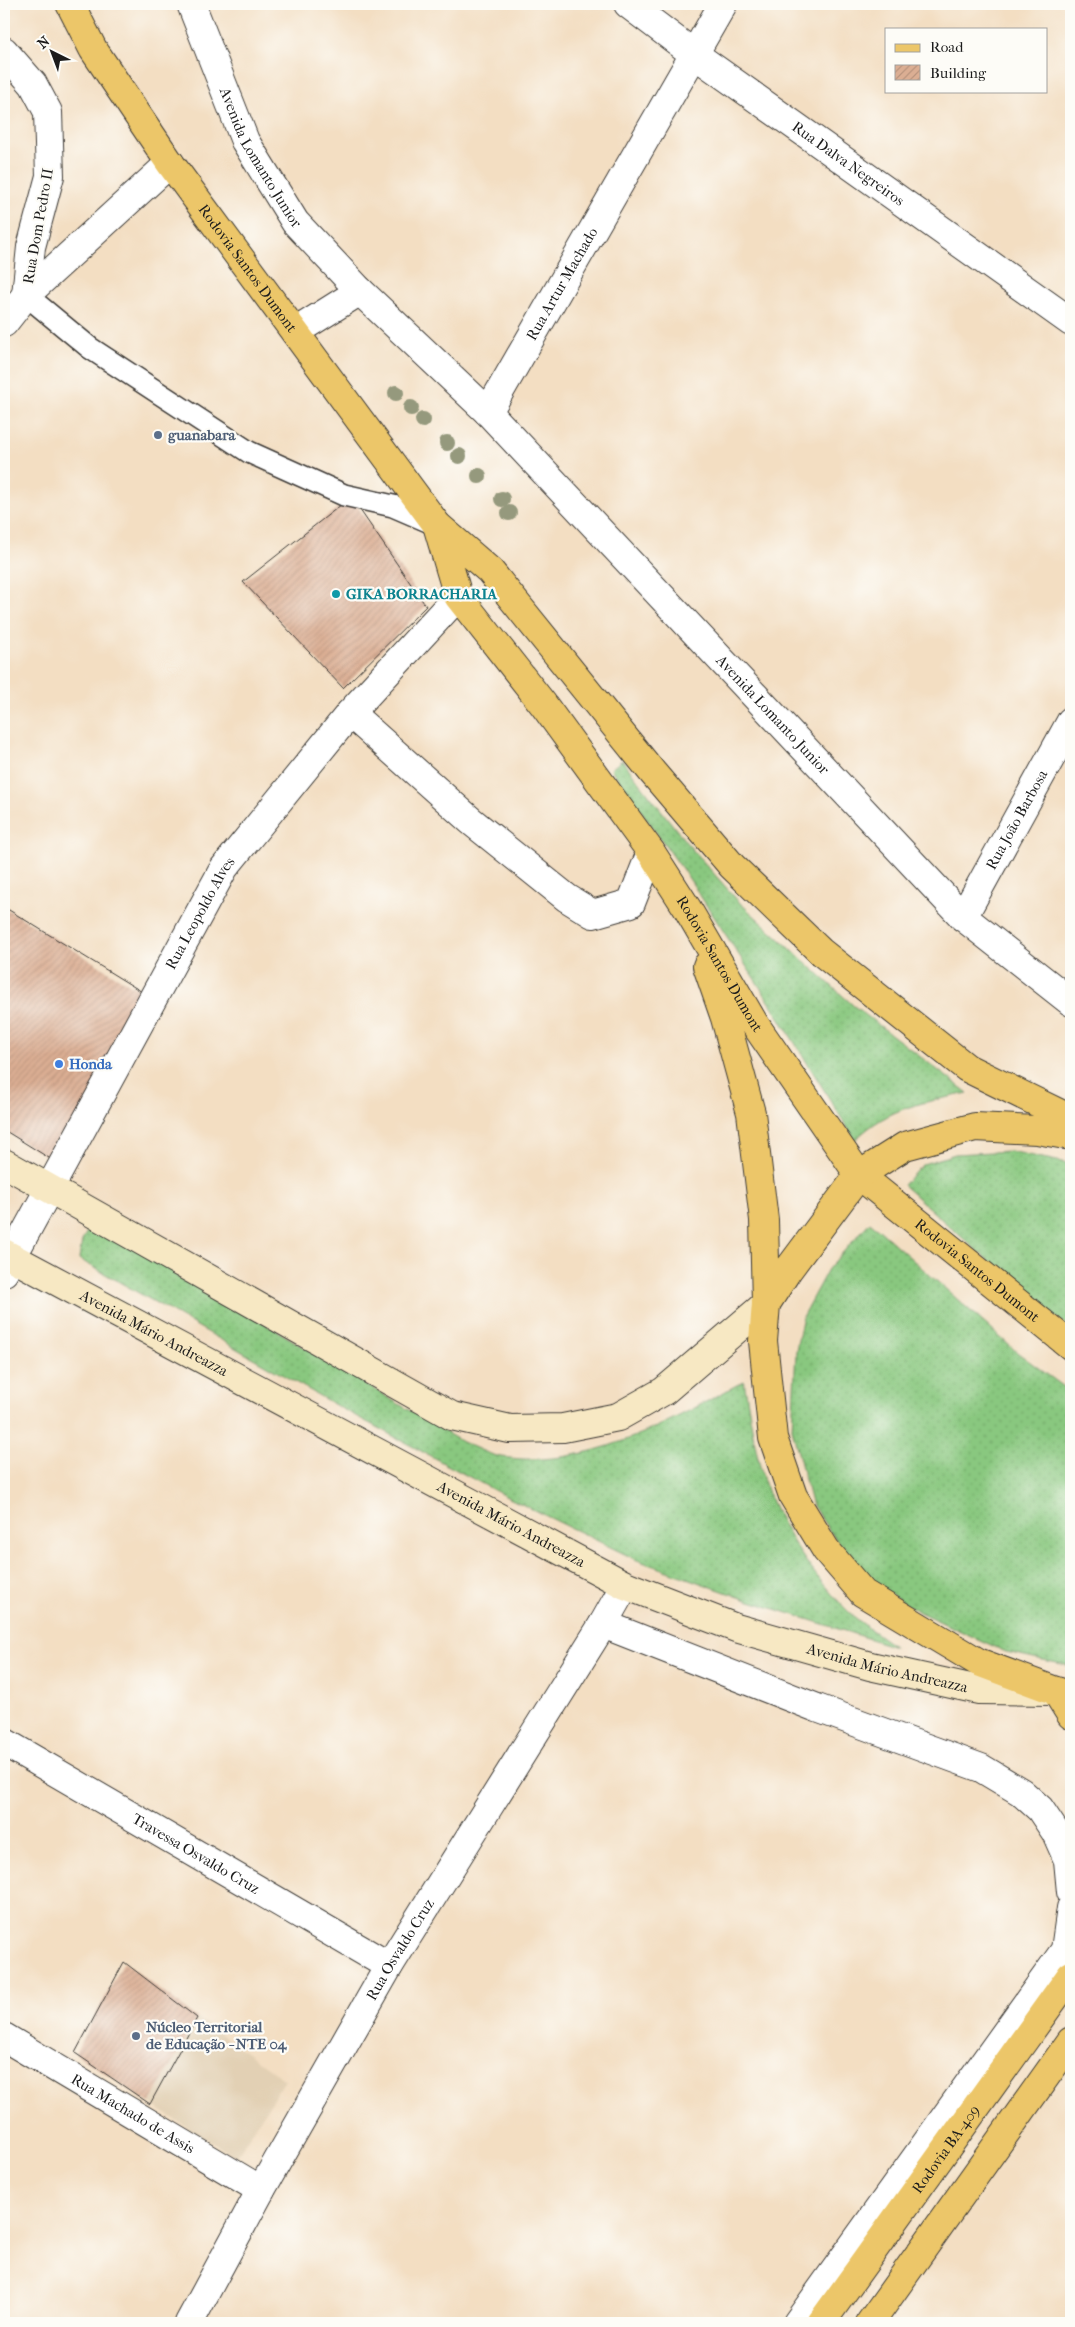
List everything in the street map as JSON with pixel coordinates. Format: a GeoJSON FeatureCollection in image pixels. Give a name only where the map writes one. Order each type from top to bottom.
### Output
{"type":"FeatureCollection","features":[{"type":"Feature","properties":{"kind":"main road","name":"Rodovia Santos Dumont"},"geometry":{"type":"LineString","coordinates":[[70,4],[94,49],[170,163],[437,525],[490,570],[653,774],[732,866],[820,952],[967,1068],[1071,1118]]}},
{"type":"Feature","properties":{"kind":"main road","name":"Rodovia Santos Dumont"},"geometry":{"type":"LineString","coordinates":[[437,525],[458,596],[543,704],[651,852],[687,908],[754,1023],[859,1175],[1071,1346]]}},
{"type":"Feature","properties":{"kind":"main road"},"geometry":{"type":"LineString","coordinates":[[687,908],[725,1018],[752,1113],[764,1220],[766,1304],[763,1341],[773,1438],[793,1496],[826,1550],[863,1593],[978,1662],[1064,1693],[1071,1715]]}},
{"type":"Feature","properties":{"kind":"main road"},"geometry":{"type":"LineString","coordinates":[[4,1163],[452,1416],[510,1429],[563,1428],[618,1417],[664,1391],[766,1304],[788,1270],[859,1175],[905,1146],[975,1127],[1037,1130],[1071,1136]]}},
{"type":"Feature","properties":{"kind":"main road","name":"Avenida Mário Andreazza"},"geometry":{"type":"LineString","coordinates":[[6,1261],[625,1585],[736,1628],[870,1666],[979,1690],[1064,1693]]}},
{"type":"Feature","properties":{"kind":"main road","name":"Rodovia BA-409"},"geometry":{"type":"LineString","coordinates":[[821,2323],[1071,1975]]}},
{"type":"Feature","properties":{"kind":"main road"},"geometry":{"type":"LineString","coordinates":[[870,2323],[1071,2041]]}},
{"type":"Feature","properties":{"kind":"street","name":"Avenida Lomanto Junior"},"geometry":{"type":"LineString","coordinates":[[191,4],[245,142],[296,222],[360,291]]}},
{"type":"Feature","properties":{"kind":"street","name":"Rua Dalva Negreiros"},"geometry":{"type":"LineString","coordinates":[[628,4],[694,54],[1071,322]]}},
{"type":"Feature","properties":{"kind":"street","name":"Rua Artur Machado"},"geometry":{"type":"LineString","coordinates":[[488,412],[723,4]]}},
{"type":"Feature","properties":{"kind":"street","name":"Rua Dom Pedro II"},"geometry":{"type":"LineString","coordinates":[[4,51],[33,84],[48,112],[50,176],[31,247],[26,295]]}},
{"type":"Feature","properties":{"kind":"street"},"geometry":{"type":"LineString","coordinates":[[4,323],[26,295],[170,163]]}},
{"type":"Feature","properties":{"kind":"street"},"geometry":{"type":"LineString","coordinates":[[294,332],[360,291],[488,412]]}},
{"type":"Feature","properties":{"kind":"street","name":"Avenida Lomanto Junior"},"geometry":{"type":"LineString","coordinates":[[488,412],[963,918],[1071,1002]]}},
{"type":"Feature","properties":{"kind":"street","name":"Rua Leopoldo Alves"},"geometry":{"type":"LineString","coordinates":[[6,1261],[49,1188],[224,868],[350,712],[458,596]]}},
{"type":"Feature","properties":{"kind":"street"},"geometry":{"type":"LineString","coordinates":[[350,712],[471,821],[567,898],[593,914],[631,903],[651,852]]}},
{"type":"Feature","properties":{"kind":"street","name":"Rua João Barbosa"},"geometry":{"type":"LineString","coordinates":[[963,918],[1071,721]]}},
{"type":"Feature","properties":{"kind":"street","name":"Rua Osvaldo Cruz"},"geometry":{"type":"LineString","coordinates":[[189,2323],[261,2190],[389,1966],[603,1624],[625,1585]]}},
{"type":"Feature","properties":{"kind":"street"},"geometry":{"type":"LineString","coordinates":[[603,1624],[817,1708],[981,1768],[1021,1792],[1040,1809],[1056,1833],[1068,1860],[1071,1892]]}},
{"type":"Feature","properties":{"kind":"street","name":"Travessa Osvaldo Cruz"},"geometry":{"type":"LineString","coordinates":[[4,1742],[389,1966]]}},
{"type":"Feature","properties":{"kind":"street"},"geometry":{"type":"LineString","coordinates":[[797,2323],[1065,1950],[1071,1908]]}},
{"type":"Feature","properties":{"kind":"street"},"geometry":{"type":"LineString","coordinates":[[1007,2030],[1012,2059]]}},
{"type":"Feature","properties":{"kind":"street","name":"Rua Machado de Assis"},"geometry":{"type":"LineString","coordinates":[[4,2037],[261,2190]]}},
{"type":"Feature","properties":{"kind":"lane"},"geometry":{"type":"LineString","coordinates":[[26,295],[90,348],[249,452],[344,496],[393,506],[437,525]]}},
{"type":"Feature","properties":{"kind":"shaded area"},"geometry":{"type":"Polygon","coordinates":[[[197,2018],[285,2080],[236,2157],[150,2104],[197,2018]]]}},
{"type":"Feature","properties":{"kind":"green space"},"geometry":{"type":"Polygon","coordinates":[[[622,760],[686,842],[739,902],[854,1006],[968,1093],[922,1103],[894,1113],[868,1129],[855,1140],[767,998],[688,877],[611,769],[622,760]]]}},
{"type":"Feature","properties":{"kind":"green space"},"geometry":{"type":"Polygon","coordinates":[[[1010,1151],[1071,1164],[1071,1329],[1037,1304],[903,1185],[923,1164],[955,1154],[1010,1151]]]}},
{"type":"Feature","properties":{"kind":"green space"},"geometry":{"type":"Polygon","coordinates":[[[93,1220],[462,1442],[497,1456],[534,1459],[566,1456],[598,1449],[658,1426],[688,1412],[744,1381],[764,1479],[775,1508],[791,1539],[810,1567],[844,1607],[895,1647],[750,1601],[637,1560],[503,1495],[339,1407],[79,1259],[82,1241],[93,1220]]]}},
{"type":"Feature","properties":{"kind":"green space"},"geometry":{"type":"Polygon","coordinates":[[[870,1222],[1018,1353],[1071,1392],[1071,1666],[1006,1652],[917,1611],[866,1578],[839,1545],[811,1503],[792,1429],[796,1350],[803,1315],[828,1269],[870,1222]]]}},
{"type":"Feature","properties":{"kind":"building","name":"GIKA BORRACHARIA"},"geometry":{"type":"Polygon","coordinates":[[[351,497],[426,606],[343,688],[243,582],[351,497]]]}},
{"type":"Feature","properties":{"kind":"building","name":"Honda"},"geometry":{"type":"Polygon","coordinates":[[[4,907],[152,998],[57,1163],[4,1130],[4,907]]]}},
{"type":"Feature","properties":{"kind":"building","name":"Núcleo Territorial de Educação - NTE 04"},"geometry":{"type":"Polygon","coordinates":[[[124,1962],[197,2018],[150,2104],[75,2053],[124,1962]]]}},
{"type":"Feature","properties":{"kind":"place","name":"guanabara"},"geometry":{"type":"Point","coordinates":[158,435]}},
{"type":"Feature","properties":{"kind":"place","name":"GIKA BORRACHARIA"},"geometry":{"type":"Point","coordinates":[336,594]}},
{"type":"Feature","properties":{"kind":"place","name":"Honda"},"geometry":{"type":"Point","coordinates":[59,1064]}},
{"type":"Feature","properties":{"kind":"place","name":"Núcleo Territorial de Educação - NTE 04"},"geometry":{"type":"Point","coordinates":[136,2036]}}]}
